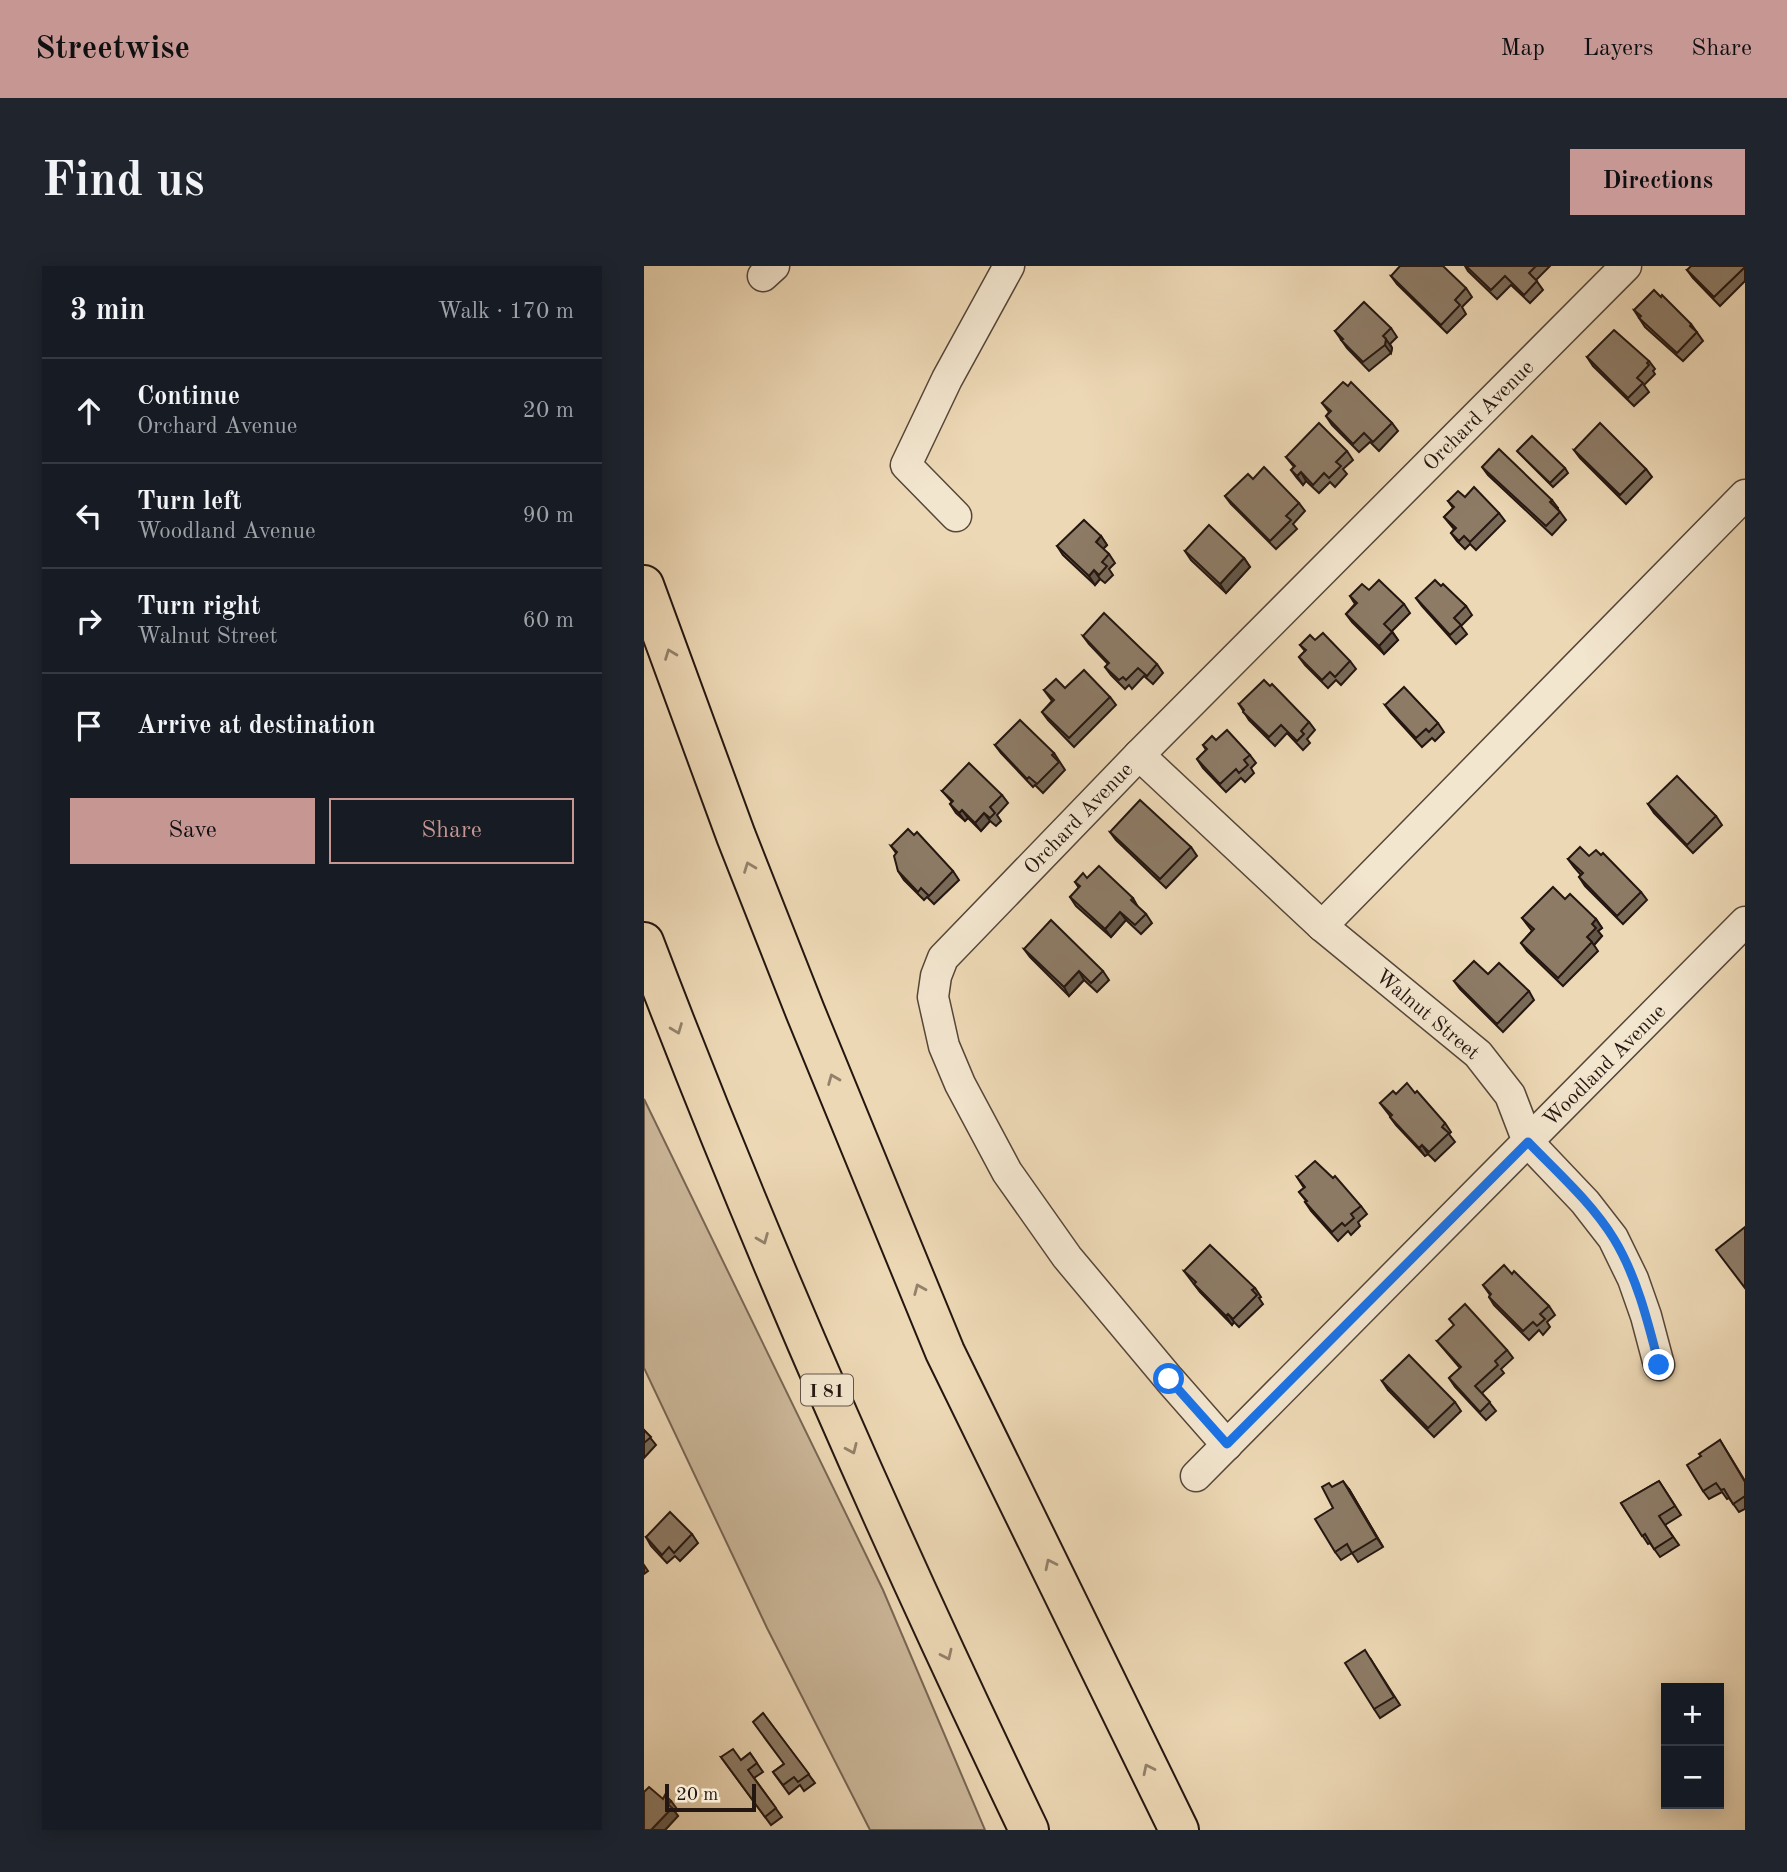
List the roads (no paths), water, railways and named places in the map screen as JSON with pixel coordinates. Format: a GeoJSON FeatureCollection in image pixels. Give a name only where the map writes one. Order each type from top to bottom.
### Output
{"type":"FeatureCollection","features":[{"type":"Feature","properties":{"kind":"highway"},"geometry":{"type":"LineString","coordinates":[[644,585],[736,836],[945,1352],[1179,1830]]}},
{"type":"Feature","properties":{"kind":"highway","name":"I 81"},"geometry":{"type":"LineString","coordinates":[[644,942],[798,1325],[889,1531],[1029,1830]]}},
{"type":"Feature","properties":{"kind":"street"},"geometry":{"type":"LineString","coordinates":[[956,516],[906,465],[947,379],[1010,266]]}},
{"type":"Feature","properties":{"kind":"street","name":"Orchard Avenue"},"geometry":{"type":"LineString","coordinates":[[1227,1444],[1067,1256],[1007,1172],[960,1084],[944,1046],[933,997],[936,976],[943,958],[1139,755],[1626,266]]}},
{"type":"Feature","properties":{"kind":"street"},"geometry":{"type":"LineString","coordinates":[[1322,926],[1745,495]]}},
{"type":"Feature","properties":{"kind":"street","name":"Walnut Street"},"geometry":{"type":"LineString","coordinates":[[1139,755],[1322,926],[1478,1054],[1510,1095],[1528,1142],[1585,1202],[1613,1238],[1642,1304],[1659,1365]]}},
{"type":"Feature","properties":{"kind":"street","name":"Woodland Avenue"},"geometry":{"type":"LineString","coordinates":[[1196,1476],[1745,922]]}}]}
